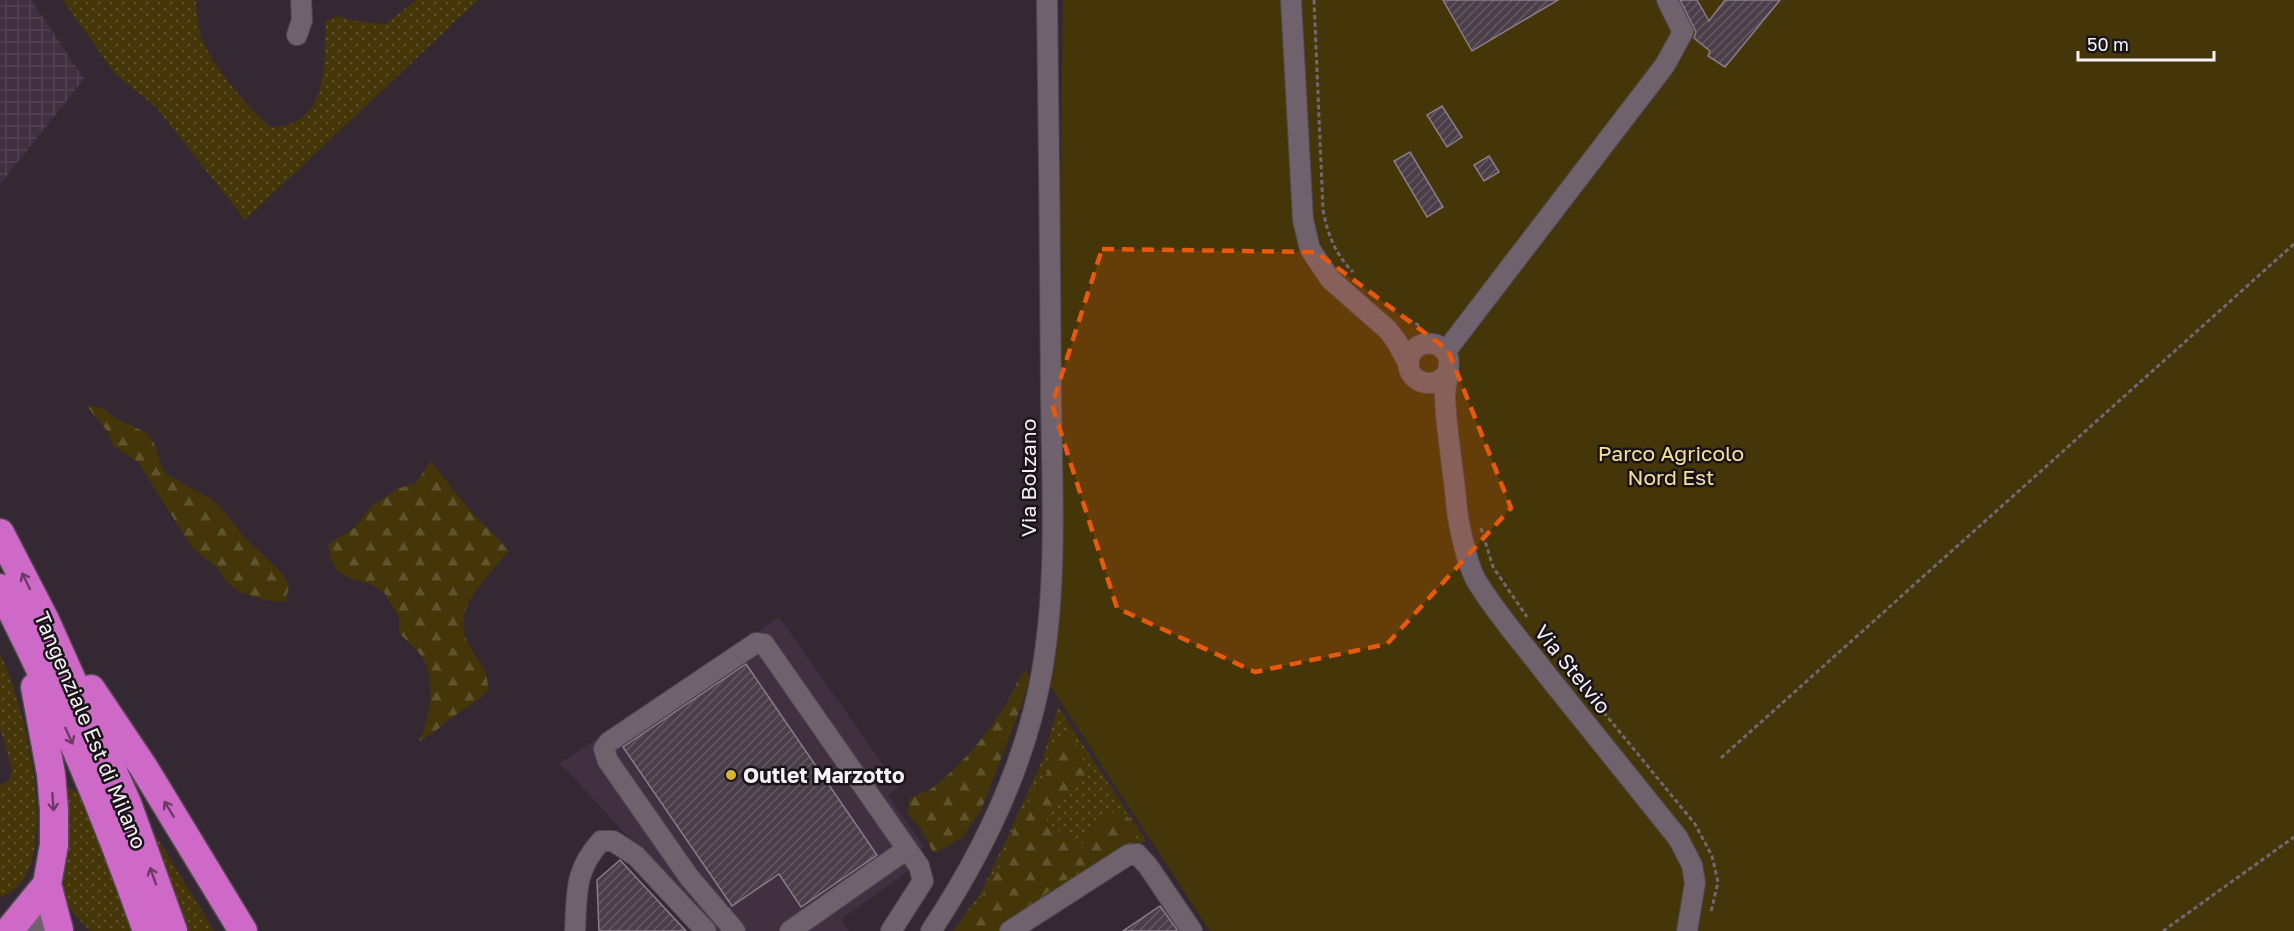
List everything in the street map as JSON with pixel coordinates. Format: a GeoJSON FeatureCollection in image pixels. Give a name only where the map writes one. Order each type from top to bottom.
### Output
{"type":"FeatureCollection","features":[{"type":"Feature","properties":{"kind":"highway","name":"Tangenziale Est di Milano"},"geometry":{"type":"LineString","coordinates":[[0,533],[147,931]]}},
{"type":"Feature","properties":{"kind":"highway","name":"Tangenziale Est di Milano"},"geometry":{"type":"LineString","coordinates":[[0,588],[36,631],[127,803],[173,931]]}},
{"type":"Feature","properties":{"kind":"highway"},"geometry":{"type":"LineString","coordinates":[[36,631],[54,809],[54,845],[47,884],[60,931]]}},
{"type":"Feature","properties":{"kind":"highway"},"geometry":{"type":"LineString","coordinates":[[36,631],[144,768],[243,931]]}},
{"type":"Feature","properties":{"kind":"highway"},"geometry":{"type":"LineString","coordinates":[[5,927],[47,884]]}},
{"type":"Feature","properties":{"kind":"street"},"geometry":{"type":"LineString","coordinates":[[297,35],[302,20],[301,0]]}},
{"type":"Feature","properties":{"kind":"street","name":"Via Bolzano"},"geometry":{"type":"LineString","coordinates":[[931,931],[975,857],[1016,767],[1041,678],[1046,639],[1053,501],[1047,0]]}},
{"type":"Feature","properties":{"kind":"street"},"geometry":{"type":"LineString","coordinates":[[1292,0],[1303,220],[1310,249],[1330,279],[1424,344]]}},
{"type":"Feature","properties":{"kind":"street"},"geometry":{"type":"LineString","coordinates":[[1390,321],[1413,377],[1424,383],[1436,382],[1446,375],[1450,346],[1665,65],[1683,32],[1667,0]]}},
{"type":"Feature","properties":{"kind":"street"},"geometry":{"type":"LineString","coordinates":[[1409,365],[1412,352],[1424,344],[1450,346]]}},
{"type":"Feature","properties":{"kind":"street","name":"Via Stelvio"},"geometry":{"type":"LineString","coordinates":[[1446,375],[1446,418],[1460,528],[1475,579],[1515,635],[1678,838],[1692,865],[1695,883],[1687,931]]}},
{"type":"Feature","properties":{"kind":"street","name":"Via Stelvio"},"geometry":{"type":"LineString","coordinates":[[1424,383],[1446,418]]}},
{"type":"Feature","properties":{"kind":"street"},"geometry":{"type":"LineString","coordinates":[[735,931],[689,877],[608,761],[604,748],[609,742],[756,644],[764,644],[919,866],[923,881],[891,931]]}},
{"type":"Feature","properties":{"kind":"street"},"geometry":{"type":"LineString","coordinates":[[575,931],[578,882],[588,856],[601,841],[613,841],[636,855],[706,931]]}},
{"type":"Feature","properties":{"kind":"street"},"geometry":{"type":"LineString","coordinates":[[790,931],[907,849]]}},
{"type":"Feature","properties":{"kind":"street"},"geometry":{"type":"LineString","coordinates":[[1010,931],[1128,855],[1137,854],[1148,866],[1192,931]]}},
{"type":"Feature","properties":{"kind":"street"},"geometry":{"type":"LineString","coordinates":[[5,927],[35,924],[60,931]]}},
{"type":"Feature","properties":{"kind":"path"},"geometry":{"type":"LineString","coordinates":[[1314,0],[1323,210],[1328,236],[1344,263],[1360,279]]}},
{"type":"Feature","properties":{"kind":"path"},"geometry":{"type":"LineString","coordinates":[[1721,758],[1824,663],[2294,244]]}},
{"type":"Feature","properties":{"kind":"path"},"geometry":{"type":"LineString","coordinates":[[1390,321],[1450,346]]}},
{"type":"Feature","properties":{"kind":"path"},"geometry":{"type":"LineString","coordinates":[[1478,519],[1493,567],[1530,621]]}},
{"type":"Feature","properties":{"kind":"path"},"geometry":{"type":"LineString","coordinates":[[1560,658],[1695,824],[1712,856],[1718,882],[1709,921]]}},
{"type":"Feature","properties":{"kind":"path"},"geometry":{"type":"LineString","coordinates":[[2163,931],[2294,837]]}},
{"type":"Feature","properties":{"kind":"highlighted area"},"geometry":{"type":"Polygon","coordinates":[[[1102,249],[1316,252],[1448,350],[1511,508],[1387,644],[1255,672],[1117,608],[1052,405],[1102,249]]]}},
{"type":"Feature","properties":{"kind":"shaded area"},"geometry":{"type":"Polygon","coordinates":[[[0,0],[31,0],[84,79],[0,184],[0,0]]]}},
{"type":"Feature","properties":{"kind":"shaded area","name":"Outlet Marzotto"},"geometry":{"type":"Polygon","coordinates":[[[779,617],[899,787],[888,795],[924,847],[905,859],[910,870],[841,919],[849,931],[715,931],[560,763],[779,617]]]}},
{"type":"Feature","properties":{"kind":"green space"},"geometry":{"type":"Polygon","coordinates":[[[63,0],[196,0],[200,33],[211,57],[241,97],[271,128],[298,120],[315,101],[323,75],[326,21],[336,16],[361,22],[386,24],[416,0],[478,0],[245,220],[156,107],[115,74],[63,0]]]}},
{"type":"Feature","properties":{"kind":"green space","name":"Parco Agricolo Nord Est"},"geometry":{"type":"Polygon","coordinates":[[[1063,0],[2294,0],[2294,931],[1210,931],[1047,681],[1061,478],[1060,212],[1063,0]]]}},
{"type":"Feature","properties":{"kind":"green space"},"geometry":{"type":"Polygon","coordinates":[[[86,405],[102,408],[115,418],[147,433],[155,445],[166,474],[209,498],[222,509],[244,537],[282,573],[289,586],[285,602],[269,601],[240,592],[226,582],[218,568],[193,549],[138,462],[113,446],[107,431],[86,405]]]}},
{"type":"Feature","properties":{"kind":"green space"},"geometry":{"type":"Polygon","coordinates":[[[431,461],[467,506],[508,551],[473,595],[464,620],[465,634],[485,672],[488,690],[436,731],[419,741],[429,710],[431,687],[427,666],[420,654],[399,633],[399,617],[384,592],[371,584],[352,579],[337,571],[330,557],[328,544],[354,528],[372,506],[397,489],[416,483],[431,461]]]}},
{"type":"Feature","properties":{"kind":"green space"},"geometry":{"type":"Polygon","coordinates":[[[0,654],[20,708],[29,745],[35,785],[37,823],[33,857],[21,883],[0,897],[0,786],[10,779],[12,770],[0,728],[0,654]]]}},
{"type":"Feature","properties":{"kind":"green space"},"geometry":{"type":"Polygon","coordinates":[[[1026,670],[1029,679],[1022,704],[981,810],[962,838],[933,852],[921,829],[908,814],[909,799],[922,792],[927,792],[970,753],[997,718],[1026,670]]]}},
{"type":"Feature","properties":{"kind":"green space"},"geometry":{"type":"Polygon","coordinates":[[[1058,707],[1146,840],[1000,931],[953,931],[980,894],[1008,836],[1042,761],[1058,707]]]}},
{"type":"Feature","properties":{"kind":"green space"},"geometry":{"type":"Polygon","coordinates":[[[1066,732],[1071,732],[1087,769],[1086,775],[1081,784],[1059,799],[1045,825],[1064,833],[1081,845],[1107,816],[1121,809],[1138,830],[1135,841],[1062,882],[998,931],[955,931],[977,905],[994,878],[1004,858],[1014,828],[1026,811],[1033,791],[1048,772],[1050,756],[1066,732]]]}},
{"type":"Feature","properties":{"kind":"green space"},"geometry":{"type":"Polygon","coordinates":[[[68,789],[86,794],[139,931],[90,931],[63,901],[60,892],[66,840],[68,789]]]}},
{"type":"Feature","properties":{"kind":"green space"},"geometry":{"type":"Polygon","coordinates":[[[144,816],[214,931],[186,931],[144,816]]]}},
{"type":"Feature","properties":{"kind":"building"},"geometry":{"type":"Polygon","coordinates":[[[1443,0],[1558,0],[1472,51],[1443,0]]]}},
{"type":"Feature","properties":{"kind":"building"},"geometry":{"type":"Polygon","coordinates":[[[1680,0],[1697,0],[1709,21],[1725,0],[1780,0],[1725,67],[1708,56],[1710,51],[1694,38],[1696,32],[1680,0]]]}},
{"type":"Feature","properties":{"kind":"building"},"geometry":{"type":"Polygon","coordinates":[[[1442,106],[1462,137],[1447,147],[1427,115],[1442,106]]]}},
{"type":"Feature","properties":{"kind":"building"},"geometry":{"type":"Polygon","coordinates":[[[1410,152],[1443,207],[1427,217],[1394,161],[1410,152]]]}},
{"type":"Feature","properties":{"kind":"building"},"geometry":{"type":"Polygon","coordinates":[[[1489,156],[1499,172],[1484,181],[1474,165],[1489,156]]]}},
{"type":"Feature","properties":{"kind":"building"},"geometry":{"type":"Polygon","coordinates":[[[746,664],[877,855],[801,907],[779,874],[732,906],[623,747],[746,664]]]}},
{"type":"Feature","properties":{"kind":"building"},"geometry":{"type":"Polygon","coordinates":[[[620,860],[686,931],[599,931],[597,880],[620,860]]]}},
{"type":"Feature","properties":{"kind":"building"},"geometry":{"type":"Polygon","coordinates":[[[1160,906],[1178,931],[1123,931],[1160,906]]]}},
{"type":"Feature","properties":{"kind":"place","name":"Outlet Marzotto"},"geometry":{"type":"Point","coordinates":[731,775]}}]}
